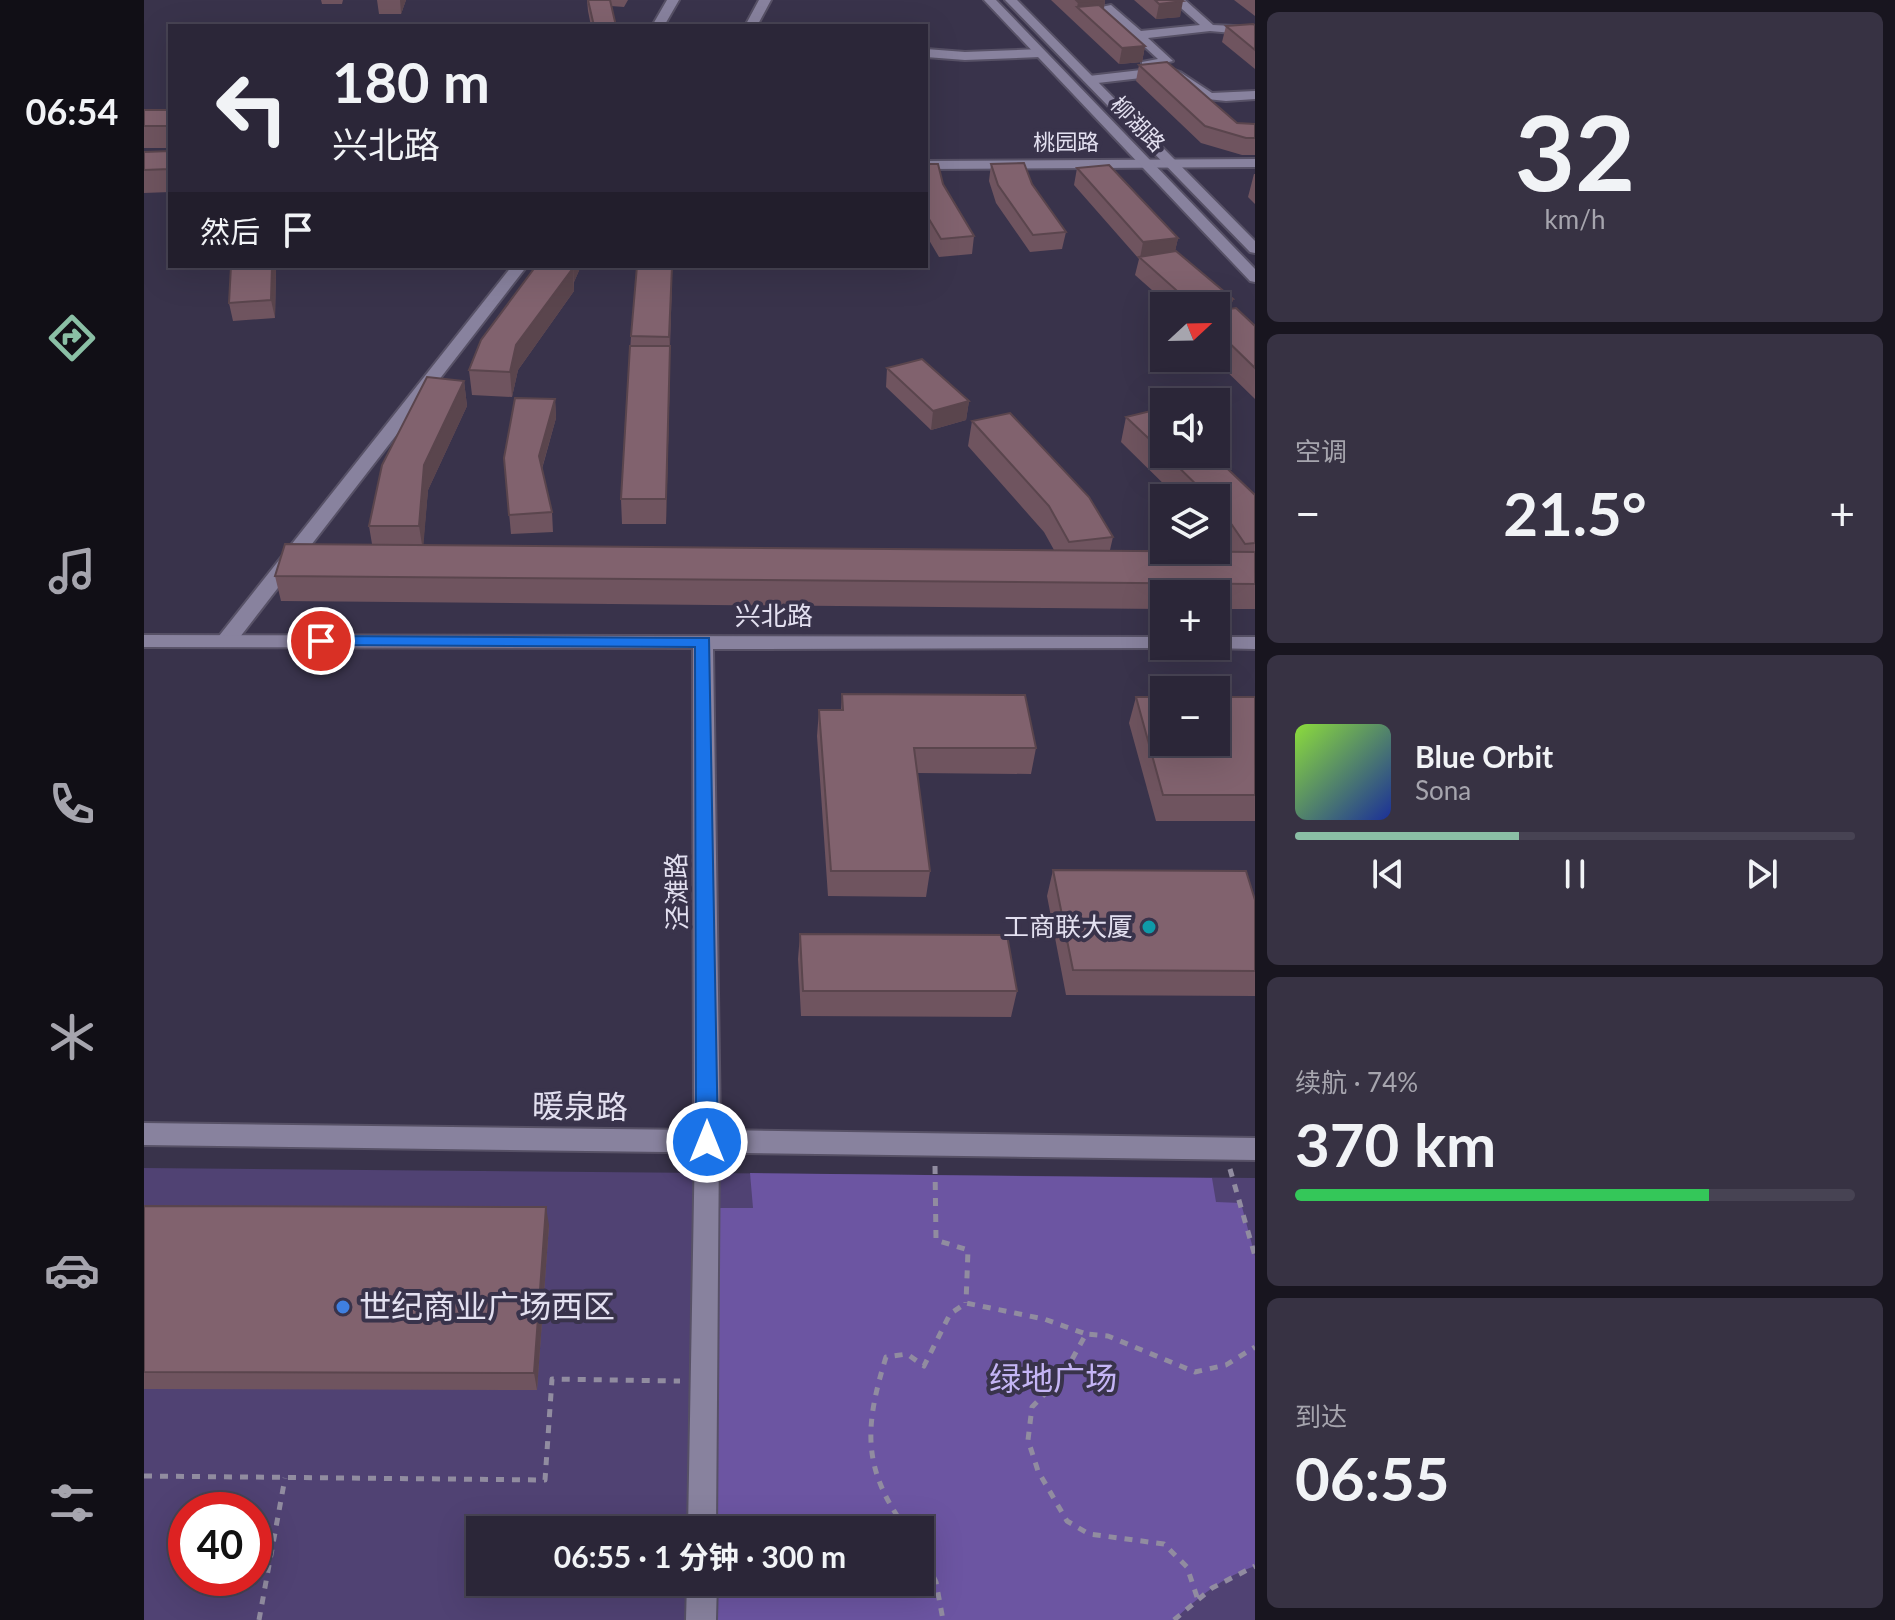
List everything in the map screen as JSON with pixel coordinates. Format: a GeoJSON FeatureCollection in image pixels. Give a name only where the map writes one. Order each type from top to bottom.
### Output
{"type":"FeatureCollection","features":[{"type":"Feature","properties":{"kind":"street"},"geometry":{"type":"LineString","coordinates":[[659,24],[673,0]]}},
{"type":"Feature","properties":{"kind":"street"},"geometry":{"type":"LineString","coordinates":[[752,24],[765,0]]}},
{"type":"Feature","properties":{"kind":"street","name":"柳湖路"},"geometry":{"type":"LineString","coordinates":[[990,0],[1255,278]]}},
{"type":"Feature","properties":{"kind":"street","name":"柳湖路"},"geometry":{"type":"LineString","coordinates":[[1011,0],[1255,249]]}},
{"type":"Feature","properties":{"kind":"street"},"geometry":{"type":"LineString","coordinates":[[1178,0],[1210,28]]}},
{"type":"Feature","properties":{"kind":"street"},"geometry":{"type":"LineString","coordinates":[[1085,76],[1167,61],[1107,7]]}},
{"type":"Feature","properties":{"kind":"street"},"geometry":{"type":"LineString","coordinates":[[1138,35],[1210,28],[1255,31]]}},
{"type":"Feature","properties":{"kind":"street"},"geometry":{"type":"LineString","coordinates":[[928,53],[965,56],[1040,53]]}},
{"type":"Feature","properties":{"kind":"street"},"geometry":{"type":"LineString","coordinates":[[1085,76],[1167,71],[1177,73],[1199,92],[1211,96],[1255,95]]}},
{"type":"Feature","properties":{"kind":"street","name":"桃园路"},"geometry":{"type":"LineString","coordinates":[[928,165],[1255,163]]}},
{"type":"Feature","properties":{"kind":"street"},"geometry":{"type":"LineString","coordinates":[[226,641],[518,268]]}},
{"type":"Feature","properties":{"kind":"street","name":"兴北路"},"geometry":{"type":"LineString","coordinates":[[144,641],[1150,643]]}},
{"type":"Feature","properties":{"kind":"street","name":"泾滩路"},"geometry":{"type":"LineString","coordinates":[[703,641],[707,1142]]}},
{"type":"Feature","properties":{"kind":"street"},"geometry":{"type":"LineString","coordinates":[[1230,643],[1255,643]]}},
{"type":"Feature","properties":{"kind":"street","name":"暖泉路"},"geometry":{"type":"LineString","coordinates":[[144,1134],[1255,1149]]}},
{"type":"Feature","properties":{"kind":"street"},"geometry":{"type":"LineString","coordinates":[[702,1516],[707,1142]]}},
{"type":"Feature","properties":{"kind":"street"},"geometry":{"type":"LineString","coordinates":[[701,1620],[702,1596]]}},
{"type":"Feature","properties":{"kind":"path"},"geometry":{"type":"LineString","coordinates":[[933,1145],[936,1240],[968,1250],[966,1303]]}},
{"type":"Feature","properties":{"kind":"path"},"geometry":{"type":"LineString","coordinates":[[1224,1149],[1255,1256]]}},
{"type":"Feature","properties":{"kind":"path"},"geometry":{"type":"LineString","coordinates":[[899,1516],[874,1474],[871,1431],[876,1386],[886,1357],[907,1354],[924,1366],[950,1314],[966,1303],[1044,1319],[1086,1334],[1108,1336],[1195,1372],[1226,1365],[1255,1347]]}},
{"type":"Feature","properties":{"kind":"path"},"geometry":{"type":"LineString","coordinates":[[1086,1334],[1074,1363],[1056,1386],[1032,1407],[1028,1440],[1038,1471],[1067,1521],[1089,1534],[1164,1544],[1187,1567],[1197,1597]]}},
{"type":"Feature","properties":{"kind":"path"},"geometry":{"type":"LineString","coordinates":[[144,1476],[545,1480],[552,1379],[704,1381]]}},
{"type":"Feature","properties":{"kind":"path"},"geometry":{"type":"LineString","coordinates":[[259,1620],[285,1478]]}},
{"type":"Feature","properties":{"kind":"path"},"geometry":{"type":"LineString","coordinates":[[1174,1620],[1197,1597],[1236,1572],[1255,1566]]}},
{"type":"Feature","properties":{"kind":"path"},"geometry":{"type":"LineString","coordinates":[[934,1579],[943,1607],[943,1620]]}},
{"type":"Feature","properties":{"kind":"green space","name":"绿地广场"},"geometry":{"type":"Polygon","coordinates":[[[144,1168],[1255,1178],[1255,1620],[144,1620],[144,1168]]]}},
{"type":"Feature","properties":{"kind":"green space"},"geometry":{"type":"Polygon","coordinates":[[[750,1173],[1212,1178],[1216,1202],[1241,1203],[1255,1256],[1255,1566],[1212,1588],[1174,1620],[701,1620],[702,1596],[934,1596],[934,1516],[702,1516],[706,1208],[753,1208],[750,1173]]]}},
{"type":"Feature","properties":{"kind":"building"},"geometry":{"type":"Polygon","coordinates":[[[588,0],[610,0],[616,24],[594,24],[588,0]]]}},
{"type":"Feature","properties":{"kind":"building"},"geometry":{"type":"Polygon","coordinates":[[[1155,0],[1181,0],[1183,1],[1159,4],[1155,0]]]}},
{"type":"Feature","properties":{"kind":"building"},"geometry":{"type":"Polygon","coordinates":[[[1099,5],[1145,46],[1122,48],[1077,7],[1099,5]]]}},
{"type":"Feature","properties":{"kind":"building"},"geometry":{"type":"Polygon","coordinates":[[[1253,24],[1255,50],[1226,26],[1253,24]]]}},
{"type":"Feature","properties":{"kind":"building"},"geometry":{"type":"Polygon","coordinates":[[[1167,62],[1237,123],[1255,124],[1255,138],[1205,126],[1139,65],[1167,62]]]}},
{"type":"Feature","properties":{"kind":"building"},"geometry":{"type":"Polygon","coordinates":[[[144,110],[168,110],[168,126],[144,126],[144,110]]]}},
{"type":"Feature","properties":{"kind":"building"},"geometry":{"type":"Polygon","coordinates":[[[168,151],[168,169],[144,170],[144,152],[168,151]]]}},
{"type":"Feature","properties":{"kind":"building"},"geometry":{"type":"Polygon","coordinates":[[[1024,163],[1032,184],[1066,232],[1033,235],[998,185],[991,164],[1024,163]]]}},
{"type":"Feature","properties":{"kind":"building"},"geometry":{"type":"Polygon","coordinates":[[[928,164],[938,164],[943,184],[974,236],[941,239],[928,217],[928,164]]]}},
{"type":"Feature","properties":{"kind":"building"},"geometry":{"type":"Polygon","coordinates":[[[1109,165],[1178,238],[1143,242],[1077,168],[1109,165]]]}},
{"type":"Feature","properties":{"kind":"building"},"geometry":{"type":"Polygon","coordinates":[[[1176,251],[1225,292],[1178,292],[1139,257],[1176,251]]]}},
{"type":"Feature","properties":{"kind":"building"},"geometry":{"type":"Polygon","coordinates":[[[231,268],[272,268],[271,300],[229,303],[231,268]]]}},
{"type":"Feature","properties":{"kind":"building"},"geometry":{"type":"Polygon","coordinates":[[[535,268],[573,268],[516,345],[510,372],[469,370],[481,340],[535,268]]]}},
{"type":"Feature","properties":{"kind":"building"},"geometry":{"type":"Polygon","coordinates":[[[637,268],[672,268],[669,337],[631,336],[637,268]]]}},
{"type":"Feature","properties":{"kind":"building"},"geometry":{"type":"Polygon","coordinates":[[[1236,308],[1255,326],[1255,368],[1230,344],[1230,309],[1236,308]]]}},
{"type":"Feature","properties":{"kind":"building"},"geometry":{"type":"Polygon","coordinates":[[[630,346],[670,346],[666,499],[621,499],[630,346]]]}},
{"type":"Feature","properties":{"kind":"building"},"geometry":{"type":"Polygon","coordinates":[[[922,359],[969,401],[933,411],[887,368],[922,359]]]}},
{"type":"Feature","properties":{"kind":"building"},"geometry":{"type":"Polygon","coordinates":[[[427,377],[464,381],[424,465],[419,526],[369,526],[382,465],[427,377]]]}},
{"type":"Feature","properties":{"kind":"building"},"geometry":{"type":"Polygon","coordinates":[[[515,398],[555,399],[539,456],[552,512],[509,515],[504,458],[515,398]]]}},
{"type":"Feature","properties":{"kind":"building"},"geometry":{"type":"Polygon","coordinates":[[[1150,411],[1150,440],[1126,417],[1150,411]]]}},
{"type":"Feature","properties":{"kind":"building"},"geometry":{"type":"Polygon","coordinates":[[[1010,413],[1089,497],[1113,537],[1069,542],[1049,506],[972,421],[1010,413]]]}},
{"type":"Feature","properties":{"kind":"building"},"geometry":{"type":"Polygon","coordinates":[[[1179,468],[1227,468],[1255,495],[1255,543],[1245,544],[1230,522],[1230,484],[1196,484],[1179,468]]]}},
{"type":"Feature","properties":{"kind":"building"},"geometry":{"type":"Polygon","coordinates":[[[285,544],[1150,551],[1150,564],[1230,564],[1230,552],[1255,552],[1255,584],[1230,584],[1230,580],[1150,580],[1150,583],[275,576],[285,544]]]}},
{"type":"Feature","properties":{"kind":"building"},"geometry":{"type":"Polygon","coordinates":[[[842,694],[1025,695],[1036,748],[914,748],[930,871],[831,871],[819,710],[843,710],[842,694]]]}},
{"type":"Feature","properties":{"kind":"building"},"geometry":{"type":"Polygon","coordinates":[[[1136,697],[1150,697],[1150,748],[1136,697]]]}},
{"type":"Feature","properties":{"kind":"building"},"geometry":{"type":"Polygon","coordinates":[[[1230,697],[1255,697],[1255,795],[1163,795],[1152,756],[1230,756],[1230,697]]]}},
{"type":"Feature","properties":{"kind":"building","name":"工商联大厦"},"geometry":{"type":"Polygon","coordinates":[[[1053,870],[1246,871],[1255,900],[1255,971],[1073,970],[1053,870]]]}},
{"type":"Feature","properties":{"kind":"building"},"geometry":{"type":"Polygon","coordinates":[[[800,934],[1007,935],[1017,991],[803,991],[800,934]]]}},
{"type":"Feature","properties":{"kind":"building","name":"世纪商业广场西区"},"geometry":{"type":"Polygon","coordinates":[[[144,1206],[546,1207],[534,1373],[144,1372],[144,1206]]]}},
{"type":"Feature","properties":{"kind":"place","name":"工商联大厦"},"geometry":{"type":"Point","coordinates":[1149,927]}},
{"type":"Feature","properties":{"kind":"place","name":"世纪商业广场西区"},"geometry":{"type":"Point","coordinates":[343,1307]}},
{"type":"Feature","properties":{"kind":"route"},"geometry":{"type":"LineString","coordinates":[[321,641],[703,641],[707,1142]]}}]}
